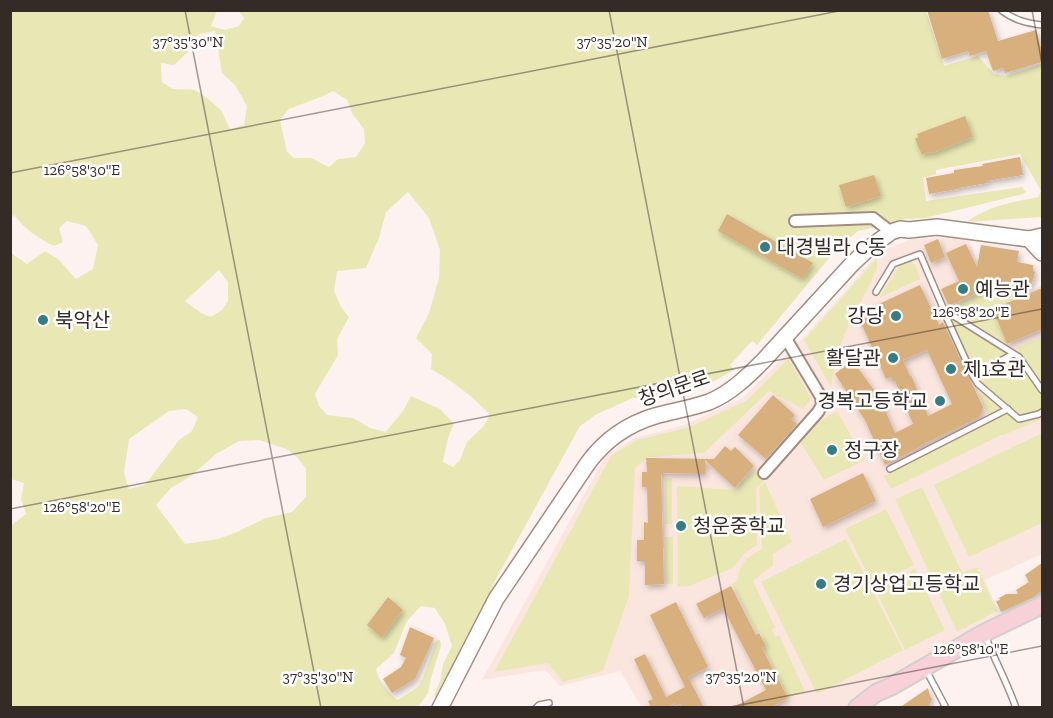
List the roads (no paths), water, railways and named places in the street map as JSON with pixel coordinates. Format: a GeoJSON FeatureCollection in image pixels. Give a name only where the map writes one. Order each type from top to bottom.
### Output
{"type":"FeatureCollection","features":[{"type":"Feature","properties":{"kind":"main road"},"geometry":{"type":"LineString","coordinates":[[857,708],[876,693],[925,668],[984,633],[1042,605]]}},
{"type":"Feature","properties":{"kind":"main road"},"geometry":{"type":"LineString","coordinates":[[876,708],[883,702],[892,686]]}},
{"type":"Feature","properties":{"kind":"street"},"geometry":{"type":"LineString","coordinates":[[795,221],[873,218],[891,232],[900,229],[936,227],[1036,238],[1042,254]]}},
{"type":"Feature","properties":{"kind":"street","name":"창의문로"},"geometry":{"type":"LineString","coordinates":[[440,708],[496,598],[598,449],[625,429],[641,421],[710,401],[732,389],[749,375],[852,264],[891,232]]}},
{"type":"Feature","properties":{"kind":"street"},"geometry":{"type":"LineString","coordinates":[[764,473],[822,405],[821,397],[785,337]]}},
{"type":"Feature","properties":{"kind":"lane"},"geometry":{"type":"LineString","coordinates":[[1000,10],[1019,21],[1042,25]]}},
{"type":"Feature","properties":{"kind":"lane"},"geometry":{"type":"LineString","coordinates":[[876,292],[893,264],[920,254],[978,384],[1019,419],[1042,412]]}},
{"type":"Feature","properties":{"kind":"lane"},"geometry":{"type":"LineString","coordinates":[[944,310],[1019,357],[1042,390]]}},
{"type":"Feature","properties":{"kind":"lane"},"geometry":{"type":"LineString","coordinates":[[973,376],[1013,354]]}},
{"type":"Feature","properties":{"kind":"lane"},"geometry":{"type":"LineString","coordinates":[[890,469],[1008,410]]}},
{"type":"Feature","properties":{"kind":"lane"},"geometry":{"type":"LineString","coordinates":[[984,633],[1016,708]]}},
{"type":"Feature","properties":{"kind":"lane"},"geometry":{"type":"LineString","coordinates":[[925,668],[944,707]]}},
{"type":"Feature","properties":{"kind":"lane"},"geometry":{"type":"LineString","coordinates":[[536,708],[549,703]]}},
{"type":"Feature","properties":{"kind":"place","name":"대경빌라 C동"},"geometry":{"type":"Point","coordinates":[765,247]}},
{"type":"Feature","properties":{"kind":"place","name":"예능관"},"geometry":{"type":"Point","coordinates":[963,289]}},
{"type":"Feature","properties":{"kind":"place","name":"강당"},"geometry":{"type":"Point","coordinates":[896,316]}},
{"type":"Feature","properties":{"kind":"place","name":"북악산"},"geometry":{"type":"Point","coordinates":[43,320]}},
{"type":"Feature","properties":{"kind":"place","name":"활달관"},"geometry":{"type":"Point","coordinates":[893,358]}},
{"type":"Feature","properties":{"kind":"place","name":"제1호관"},"geometry":{"type":"Point","coordinates":[951,369]}},
{"type":"Feature","properties":{"kind":"place","name":"경복고등학교"},"geometry":{"type":"Point","coordinates":[940,401]}},
{"type":"Feature","properties":{"kind":"place","name":"정구장"},"geometry":{"type":"Point","coordinates":[832,450]}},
{"type":"Feature","properties":{"kind":"place","name":"청운중학교"},"geometry":{"type":"Point","coordinates":[681,526]}},
{"type":"Feature","properties":{"kind":"place","name":"경기상업고등학교"},"geometry":{"type":"Point","coordinates":[821,584]}}]}
